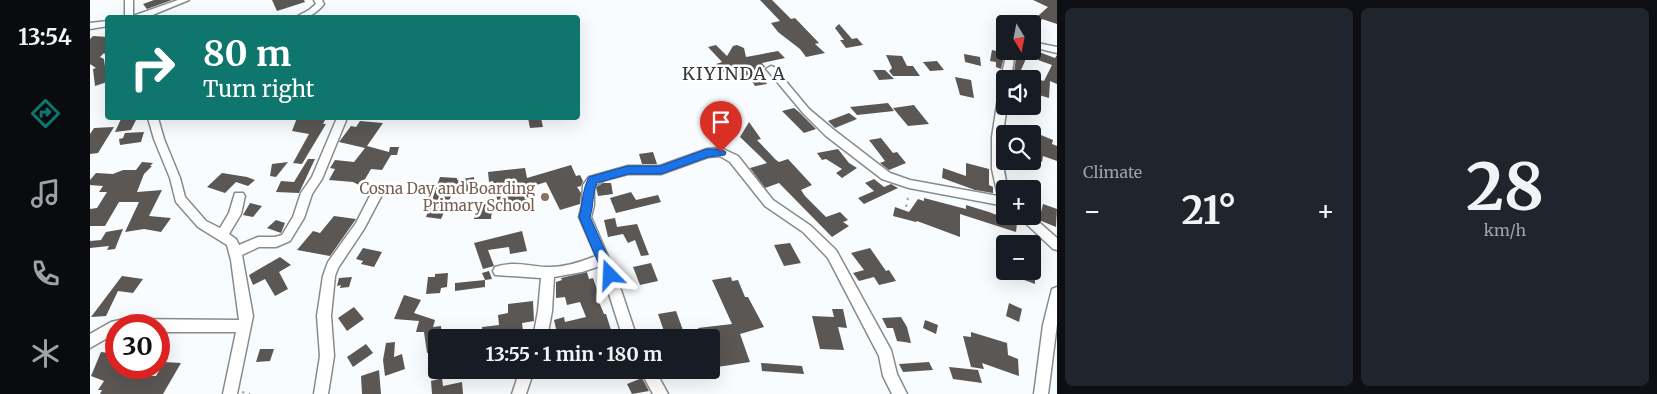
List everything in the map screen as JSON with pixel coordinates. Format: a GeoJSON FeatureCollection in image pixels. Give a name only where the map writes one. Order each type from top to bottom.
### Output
{"type":"FeatureCollection","features":[{"type":"Feature","properties":{"kind":"street"},"geometry":{"type":"LineString","coordinates":[[129,0],[129,15]]}},
{"type":"Feature","properties":{"kind":"street"},"geometry":{"type":"LineString","coordinates":[[144,15],[185,0]]}},
{"type":"Feature","properties":{"kind":"street"},"geometry":{"type":"LineString","coordinates":[[305,15],[312,12],[320,4],[318,0]]}},
{"type":"Feature","properties":{"kind":"street"},"geometry":{"type":"LineString","coordinates":[[90,26],[105,24]]}},
{"type":"Feature","properties":{"kind":"street"},"geometry":{"type":"LineString","coordinates":[[1041,46],[1057,50]]}},
{"type":"Feature","properties":{"kind":"street"},"geometry":{"type":"LineString","coordinates":[[771,69],[786,90],[830,133],[886,176],[922,186],[996,199]]}},
{"type":"Feature","properties":{"kind":"street"},"geometry":{"type":"LineString","coordinates":[[1000,180],[997,169],[997,145],[1001,115]]}},
{"type":"Feature","properties":{"kind":"street"},"geometry":{"type":"LineString","coordinates":[[154,120],[175,178],[180,199],[202,224],[223,234],[232,243],[235,252],[246,304],[245,326],[230,394]]}},
{"type":"Feature","properties":{"kind":"street"},"geometry":{"type":"LineString","coordinates":[[235,252],[258,242],[276,242],[286,238],[298,218],[307,194],[317,179],[341,120]]}},
{"type":"Feature","properties":{"kind":"street"},"geometry":{"type":"LineString","coordinates":[[627,329],[604,259],[596,240],[589,231],[585,217],[588,205],[588,191],[593,180],[628,170],[661,170],[707,153],[721,152],[734,159],[769,203],[807,229],[832,254],[886,354],[890,376],[900,394]]}},
{"type":"Feature","properties":{"kind":"street"},"geometry":{"type":"LineString","coordinates":[[321,394],[327,356],[324,316],[329,276],[332,266],[360,226],[378,191]]}},
{"type":"Feature","properties":{"kind":"street"},"geometry":{"type":"LineString","coordinates":[[223,234],[235,214],[239,196]]}},
{"type":"Feature","properties":{"kind":"street"},"geometry":{"type":"LineString","coordinates":[[1034,225],[1057,245]]}},
{"type":"Feature","properties":{"kind":"street"},"geometry":{"type":"LineString","coordinates":[[499,271],[522,270],[548,273],[582,267],[604,259]]}},
{"type":"Feature","properties":{"kind":"street"},"geometry":{"type":"LineString","coordinates":[[542,329],[546,311],[548,273]]}},
{"type":"Feature","properties":{"kind":"street"},"geometry":{"type":"LineString","coordinates":[[1041,394],[1050,325],[1057,294]]}},
{"type":"Feature","properties":{"kind":"street"},"geometry":{"type":"LineString","coordinates":[[170,325],[245,326]]}},
{"type":"Feature","properties":{"kind":"street"},"geometry":{"type":"LineString","coordinates":[[90,342],[105,333]]}},
{"type":"Feature","properties":{"kind":"street"},"geometry":{"type":"LineString","coordinates":[[519,394],[524,379]]}},
{"type":"Feature","properties":{"kind":"street"},"geometry":{"type":"LineString","coordinates":[[652,379],[661,394]]}},
{"type":"Feature","properties":{"kind":"path"},"geometry":{"type":"LineString","coordinates":[[906,207],[908,194],[922,186]]}},
{"type":"Feature","properties":{"kind":"building"},"geometry":{"type":"Polygon","coordinates":[[[154,0],[172,0],[147,9],[143,4],[154,0]]]}},
{"type":"Feature","properties":{"kind":"building"},"geometry":{"type":"Polygon","coordinates":[[[272,0],[304,0],[305,2],[277,11],[272,0]]]}},
{"type":"Feature","properties":{"kind":"building"},"geometry":{"type":"Polygon","coordinates":[[[760,0],[772,0],[791,19],[795,18],[819,43],[815,44],[825,53],[806,57],[800,49],[778,32],[771,23],[780,21],[760,0]]]}},
{"type":"Feature","properties":{"kind":"building"},"geometry":{"type":"Polygon","coordinates":[[[1033,0],[1057,0],[1057,24],[1042,19],[1041,21],[1041,15],[1039,15],[1048,7],[1033,0]]]}},
{"type":"Feature","properties":{"kind":"building"},"geometry":{"type":"Polygon","coordinates":[[[839,24],[852,39],[857,38],[863,45],[846,48],[840,40],[844,40],[835,28],[839,24]]]}},
{"type":"Feature","properties":{"kind":"building"},"geometry":{"type":"Polygon","coordinates":[[[93,36],[105,37],[105,54],[104,53],[100,57],[104,59],[105,83],[95,86],[93,69],[96,68],[90,64],[90,39],[93,36]]]}},
{"type":"Feature","properties":{"kind":"building"},"geometry":{"type":"Polygon","coordinates":[[[716,45],[727,56],[733,46],[737,45],[744,48],[746,57],[778,51],[785,58],[762,63],[765,67],[758,70],[767,84],[755,86],[748,75],[731,80],[716,64],[722,62],[708,47],[716,45]]]}},
{"type":"Feature","properties":{"kind":"building"},"geometry":{"type":"Polygon","coordinates":[[[992,50],[996,51],[996,60],[1003,60],[1001,69],[996,67],[996,62],[990,61],[992,50]]]}},
{"type":"Feature","properties":{"kind":"building"},"geometry":{"type":"Polygon","coordinates":[[[1041,53],[1055,58],[1057,55],[1057,84],[1050,81],[1049,98],[1041,96],[1041,80],[1044,81],[1052,65],[1038,60],[1041,60],[1041,53]]]}},
{"type":"Feature","properties":{"kind":"building"},"geometry":{"type":"Polygon","coordinates":[[[964,54],[980,57],[981,66],[965,62],[964,54]]]}},
{"type":"Feature","properties":{"kind":"building"},"geometry":{"type":"Polygon","coordinates":[[[886,55],[902,56],[907,66],[913,66],[920,76],[893,76],[889,71],[892,68],[886,55]]]}},
{"type":"Feature","properties":{"kind":"building"},"geometry":{"type":"Polygon","coordinates":[[[1016,60],[1025,60],[1021,70],[1014,70],[1016,60]]]}},
{"type":"Feature","properties":{"kind":"building"},"geometry":{"type":"Polygon","coordinates":[[[937,61],[944,70],[930,71],[923,62],[937,61]]]}},
{"type":"Feature","properties":{"kind":"building"},"geometry":{"type":"Polygon","coordinates":[[[873,70],[885,70],[894,79],[879,80],[873,70]]]}},
{"type":"Feature","properties":{"kind":"building"},"geometry":{"type":"Polygon","coordinates":[[[955,77],[971,80],[974,98],[960,95],[955,77]]]}},
{"type":"Feature","properties":{"kind":"building"},"geometry":{"type":"Polygon","coordinates":[[[888,103],[894,111],[857,115],[850,107],[888,103]]]}},
{"type":"Feature","properties":{"kind":"building"},"geometry":{"type":"Polygon","coordinates":[[[914,105],[929,124],[908,126],[893,108],[914,105]]]}},
{"type":"Feature","properties":{"kind":"building"},"geometry":{"type":"Polygon","coordinates":[[[794,108],[816,129],[804,133],[782,111],[794,108]]]}},
{"type":"Feature","properties":{"kind":"building"},"geometry":{"type":"Polygon","coordinates":[[[849,113],[857,119],[835,128],[828,121],[849,113]]]}},
{"type":"Feature","properties":{"kind":"building"},"geometry":{"type":"Polygon","coordinates":[[[121,120],[136,120],[131,130],[115,132],[121,120]]]}},
{"type":"Feature","properties":{"kind":"building"},"geometry":{"type":"Polygon","coordinates":[[[296,120],[325,120],[323,124],[326,124],[302,164],[293,163],[309,134],[292,131],[296,120]]]}},
{"type":"Feature","properties":{"kind":"building"},"geometry":{"type":"Polygon","coordinates":[[[528,120],[541,120],[543,127],[530,128],[528,120]]]}},
{"type":"Feature","properties":{"kind":"building"},"geometry":{"type":"Polygon","coordinates":[[[360,121],[383,123],[367,146],[389,152],[390,147],[399,147],[397,155],[391,155],[382,170],[371,169],[361,186],[353,182],[329,180],[335,169],[330,168],[335,160],[354,162],[365,148],[339,142],[351,126],[356,127],[360,121]]]}},
{"type":"Feature","properties":{"kind":"building"},"geometry":{"type":"Polygon","coordinates":[[[749,122],[761,139],[757,140],[776,160],[779,162],[788,159],[812,185],[801,190],[805,196],[826,217],[840,212],[848,220],[843,222],[849,226],[832,237],[779,183],[765,188],[750,168],[767,163],[740,137],[749,122]]]}},
{"type":"Feature","properties":{"kind":"building"},"geometry":{"type":"Polygon","coordinates":[[[114,127],[98,153],[90,154],[90,134],[94,128],[114,127]]]}},
{"type":"Feature","properties":{"kind":"building"},"geometry":{"type":"Polygon","coordinates":[[[144,132],[141,142],[120,145],[119,139],[123,138],[125,133],[144,132]]]}},
{"type":"Feature","properties":{"kind":"building"},"geometry":{"type":"Polygon","coordinates":[[[1041,135],[1053,140],[1052,144],[1057,146],[1057,161],[1043,156],[1042,162],[1041,135]]]}},
{"type":"Feature","properties":{"kind":"building"},"geometry":{"type":"Polygon","coordinates":[[[881,138],[893,153],[897,152],[906,163],[889,170],[880,163],[885,161],[869,140],[881,138]]]}},
{"type":"Feature","properties":{"kind":"building"},"geometry":{"type":"Polygon","coordinates":[[[838,149],[849,163],[857,168],[842,178],[836,173],[842,169],[826,159],[822,160],[817,153],[838,149]]]}},
{"type":"Feature","properties":{"kind":"building"},"geometry":{"type":"Polygon","coordinates":[[[653,152],[657,164],[642,164],[639,154],[653,152]]]}},
{"type":"Feature","properties":{"kind":"building"},"geometry":{"type":"Polygon","coordinates":[[[308,159],[315,159],[299,193],[276,192],[281,181],[294,182],[308,159]]]}},
{"type":"Feature","properties":{"kind":"building"},"geometry":{"type":"Polygon","coordinates":[[[142,162],[153,163],[144,174],[137,192],[162,190],[149,216],[171,218],[161,232],[144,229],[125,232],[139,202],[119,202],[105,226],[90,226],[90,209],[97,208],[107,192],[99,192],[103,186],[90,185],[90,180],[96,173],[113,174],[123,170],[136,170],[142,162]]]}},
{"type":"Feature","properties":{"kind":"building"},"geometry":{"type":"Polygon","coordinates":[[[288,162],[276,177],[270,176],[272,164],[288,162]]]}},
{"type":"Feature","properties":{"kind":"building"},"geometry":{"type":"Polygon","coordinates":[[[966,163],[989,169],[989,185],[993,187],[993,193],[975,190],[942,178],[943,168],[966,176],[966,163]]]}},
{"type":"Feature","properties":{"kind":"building"},"geometry":{"type":"Polygon","coordinates":[[[571,165],[576,176],[580,175],[583,181],[581,186],[577,187],[581,193],[580,204],[560,210],[546,182],[530,187],[534,201],[492,211],[491,219],[474,219],[475,203],[498,203],[493,181],[489,182],[488,172],[525,168],[527,178],[571,165]]]}},
{"type":"Feature","properties":{"kind":"building"},"geometry":{"type":"Polygon","coordinates":[[[222,173],[255,180],[248,186],[236,182],[225,193],[207,187],[222,173]]]}},
{"type":"Feature","properties":{"kind":"building"},"geometry":{"type":"Polygon","coordinates":[[[440,177],[457,178],[457,180],[474,177],[475,191],[452,194],[441,219],[426,217],[440,177]]]}},
{"type":"Feature","properties":{"kind":"building"},"geometry":{"type":"Polygon","coordinates":[[[874,179],[884,187],[891,184],[898,188],[864,204],[858,198],[874,191],[865,183],[874,179]]]}},
{"type":"Feature","properties":{"kind":"building"},"geometry":{"type":"Polygon","coordinates":[[[603,183],[611,183],[613,194],[598,196],[596,187],[603,183]]]}},
{"type":"Feature","properties":{"kind":"building"},"geometry":{"type":"Polygon","coordinates":[[[631,192],[636,200],[658,195],[661,202],[616,213],[610,198],[631,192]]]}},
{"type":"Feature","properties":{"kind":"building"},"geometry":{"type":"Polygon","coordinates":[[[924,198],[966,209],[966,205],[989,212],[996,215],[996,225],[1017,225],[1016,232],[960,214],[960,237],[917,221],[893,216],[895,207],[909,212],[918,199],[924,201],[924,198]]]}},
{"type":"Feature","properties":{"kind":"building"},"geometry":{"type":"Polygon","coordinates":[[[250,203],[262,206],[253,217],[243,215],[250,203]]]}},
{"type":"Feature","properties":{"kind":"building"},"geometry":{"type":"Polygon","coordinates":[[[1043,204],[1057,209],[1056,227],[1041,221],[1043,204]]]}},
{"type":"Feature","properties":{"kind":"building"},"geometry":{"type":"Polygon","coordinates":[[[334,216],[356,219],[330,256],[297,250],[313,231],[320,233],[334,216]]]}},
{"type":"Feature","properties":{"kind":"building"},"geometry":{"type":"Polygon","coordinates":[[[615,218],[617,227],[637,224],[649,255],[641,256],[635,240],[628,243],[623,234],[608,237],[604,220],[615,218]]]}},
{"type":"Feature","properties":{"kind":"building"},"geometry":{"type":"Polygon","coordinates":[[[276,220],[285,223],[281,233],[267,228],[276,220]]]}},
{"type":"Feature","properties":{"kind":"building"},"geometry":{"type":"Polygon","coordinates":[[[123,229],[115,249],[107,250],[109,246],[90,248],[90,241],[101,240],[106,232],[123,229]]]}},
{"type":"Feature","properties":{"kind":"building"},"geometry":{"type":"Polygon","coordinates":[[[522,231],[527,251],[510,254],[509,247],[488,250],[494,266],[483,269],[474,243],[522,231]]]}},
{"type":"Feature","properties":{"kind":"building"},"geometry":{"type":"Polygon","coordinates":[[[790,243],[801,263],[784,266],[774,245],[790,243]]]}},
{"type":"Feature","properties":{"kind":"building"},"geometry":{"type":"Polygon","coordinates":[[[363,248],[382,252],[374,267],[361,264],[363,261],[356,259],[363,248]]]}},
{"type":"Feature","properties":{"kind":"building"},"geometry":{"type":"Polygon","coordinates":[[[870,248],[886,271],[889,270],[896,281],[879,285],[874,277],[859,281],[853,273],[864,270],[851,253],[870,248]]]}},
{"type":"Feature","properties":{"kind":"building"},"geometry":{"type":"Polygon","coordinates":[[[280,257],[291,265],[279,272],[288,289],[275,296],[265,279],[253,285],[249,275],[280,257]]]}},
{"type":"Feature","properties":{"kind":"building"},"geometry":{"type":"Polygon","coordinates":[[[651,263],[658,281],[640,285],[633,267],[651,263]]]}},
{"type":"Feature","properties":{"kind":"building"},"geometry":{"type":"Polygon","coordinates":[[[489,271],[492,279],[485,280],[482,273],[489,271]]]}},
{"type":"Feature","properties":{"kind":"building"},"geometry":{"type":"Polygon","coordinates":[[[587,272],[589,279],[593,278],[601,301],[599,302],[604,314],[606,314],[611,329],[556,329],[554,320],[564,317],[565,322],[586,317],[580,302],[567,305],[565,297],[556,298],[556,282],[562,280],[561,278],[587,272]]]}},
{"type":"Feature","properties":{"kind":"building"},"geometry":{"type":"Polygon","coordinates":[[[448,273],[447,287],[441,288],[440,293],[426,294],[428,277],[435,277],[435,274],[448,273]]]}},
{"type":"Feature","properties":{"kind":"building"},"geometry":{"type":"Polygon","coordinates":[[[122,276],[143,279],[133,293],[118,291],[105,316],[91,317],[122,276]]]}},
{"type":"Feature","properties":{"kind":"building"},"geometry":{"type":"Polygon","coordinates":[[[352,277],[349,287],[340,288],[341,285],[337,286],[339,278],[352,277]]]}},
{"type":"Feature","properties":{"kind":"building"},"geometry":{"type":"Polygon","coordinates":[[[731,277],[732,281],[738,280],[745,297],[748,297],[764,327],[740,334],[750,362],[720,367],[720,329],[698,329],[732,324],[712,280],[731,277]]]}},
{"type":"Feature","properties":{"kind":"building"},"geometry":{"type":"Polygon","coordinates":[[[485,280],[485,287],[455,291],[455,283],[485,280]]]}},
{"type":"Feature","properties":{"kind":"building"},"geometry":{"type":"Polygon","coordinates":[[[1024,280],[1035,280],[1035,284],[1024,280]]]}},
{"type":"Feature","properties":{"kind":"building"},"geometry":{"type":"Polygon","coordinates":[[[404,295],[421,300],[414,313],[435,320],[433,327],[441,326],[441,329],[428,329],[427,353],[424,332],[416,332],[419,321],[394,319],[404,295]]]}},
{"type":"Feature","properties":{"kind":"building"},"geometry":{"type":"Polygon","coordinates":[[[533,301],[534,321],[522,323],[523,329],[482,329],[482,327],[499,325],[498,315],[508,313],[508,304],[533,301]]]}},
{"type":"Feature","properties":{"kind":"building"},"geometry":{"type":"Polygon","coordinates":[[[1009,303],[1022,309],[1019,322],[1006,316],[1009,303]]]}},
{"type":"Feature","properties":{"kind":"building"},"geometry":{"type":"Polygon","coordinates":[[[354,307],[364,319],[347,331],[338,318],[354,307]]]}},
{"type":"Feature","properties":{"kind":"building"},"geometry":{"type":"Polygon","coordinates":[[[832,309],[843,309],[847,328],[838,327],[844,350],[820,349],[812,316],[834,317],[832,309]]]}},
{"type":"Feature","properties":{"kind":"building"},"geometry":{"type":"Polygon","coordinates":[[[676,311],[683,329],[663,329],[658,314],[676,311]]]}},
{"type":"Feature","properties":{"kind":"building"},"geometry":{"type":"Polygon","coordinates":[[[901,317],[907,327],[911,343],[897,341],[893,328],[887,328],[882,318],[901,317]]]}},
{"type":"Feature","properties":{"kind":"building"},"geometry":{"type":"Polygon","coordinates":[[[925,320],[938,325],[936,334],[923,328],[925,320]]]}},
{"type":"Feature","properties":{"kind":"building"},"geometry":{"type":"Polygon","coordinates":[[[971,332],[1007,343],[1008,355],[1018,359],[1019,376],[982,363],[984,369],[971,367],[963,336],[971,337],[971,332]]]}},
{"type":"Feature","properties":{"kind":"building"},"geometry":{"type":"Polygon","coordinates":[[[395,342],[394,357],[402,354],[405,369],[385,376],[383,360],[386,343],[395,342]]]}},
{"type":"Feature","properties":{"kind":"building"},"geometry":{"type":"Polygon","coordinates":[[[366,344],[373,353],[353,367],[347,357],[366,344]]]}},
{"type":"Feature","properties":{"kind":"building"},"geometry":{"type":"Polygon","coordinates":[[[260,349],[274,349],[270,361],[256,362],[260,349]]]}},
{"type":"Feature","properties":{"kind":"building"},"geometry":{"type":"Polygon","coordinates":[[[101,352],[105,353],[105,379],[170,379],[170,362],[181,363],[163,394],[100,394],[102,390],[98,390],[104,381],[91,376],[101,352]]]}},
{"type":"Feature","properties":{"kind":"building"},"geometry":{"type":"Polygon","coordinates":[[[929,362],[933,370],[903,372],[899,364],[929,362]]]}},
{"type":"Feature","properties":{"kind":"building"},"geometry":{"type":"Polygon","coordinates":[[[761,363],[802,366],[804,374],[762,371],[761,363]]]}},
{"type":"Feature","properties":{"kind":"building"},"geometry":{"type":"Polygon","coordinates":[[[949,367],[978,370],[982,383],[953,379],[949,367]]]}},
{"type":"Feature","properties":{"kind":"building"},"geometry":{"type":"Polygon","coordinates":[[[379,370],[381,394],[362,394],[361,376],[379,370]]]}},
{"type":"Feature","properties":{"kind":"building"},"geometry":{"type":"Polygon","coordinates":[[[442,379],[443,386],[462,382],[463,394],[432,394],[431,381],[442,379]]]}},
{"type":"Feature","properties":{"kind":"building"},"geometry":{"type":"Polygon","coordinates":[[[643,379],[649,391],[632,394],[627,384],[643,379]]]}},
{"type":"Feature","properties":{"kind":"place","name":"Cosna Day and Boarding Primary School"},"geometry":{"type":"Point","coordinates":[545,197]}},
{"type":"Feature","properties":{"kind":"district","name":"KIYINDA A"},"geometry":{"type":"Point","coordinates":[734,73]}},
{"type":"Feature","properties":{"kind":"route"},"geometry":{"type":"LineString","coordinates":[[610,275],[596,240],[589,231],[585,217],[589,185],[593,180],[628,170],[661,170],[707,153],[721,152]]}}]}
